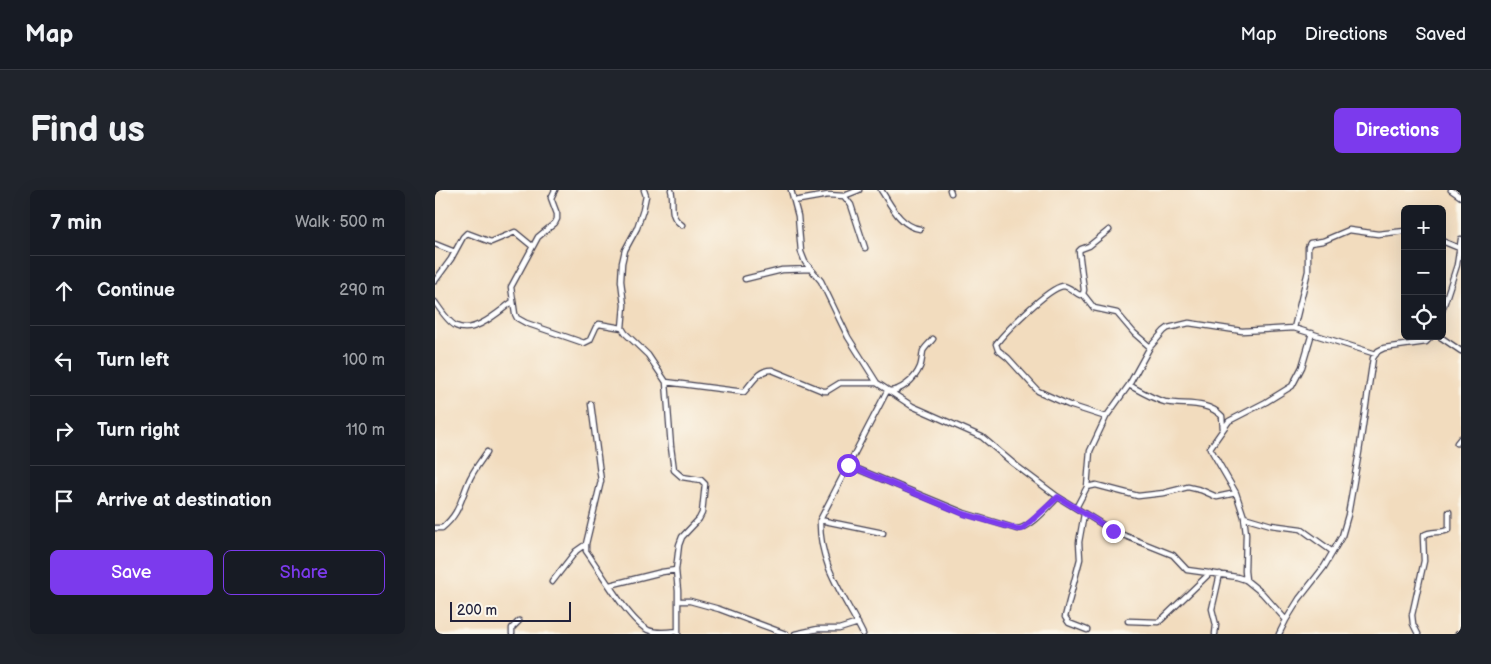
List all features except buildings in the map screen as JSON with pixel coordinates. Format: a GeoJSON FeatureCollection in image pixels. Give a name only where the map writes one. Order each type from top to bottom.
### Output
{"type":"FeatureCollection","features":[{"type":"Feature","properties":{"kind":"street"},"geometry":{"type":"LineString","coordinates":[[555,190],[551,198],[557,219],[555,223],[538,237],[511,287],[515,314],[521,321],[584,342],[589,340],[599,324],[622,328]]}},
{"type":"Feature","properties":{"kind":"street"},"geometry":{"type":"LineString","coordinates":[[591,404],[601,481],[586,551],[621,602],[645,628],[653,632],[678,633],[676,570],[679,545],[682,537],[699,519],[702,513],[705,484],[701,480],[682,477],[674,470],[665,382],[648,355],[625,334],[622,328],[624,305],[621,281],[622,263],[625,250],[637,228],[643,210],[646,196],[644,190]]}},
{"type":"Feature","properties":{"kind":"street"},"geometry":{"type":"LineString","coordinates":[[671,190],[673,216],[682,225]]}},
{"type":"Feature","properties":{"kind":"street"},"geometry":{"type":"LineString","coordinates":[[791,190],[798,216],[801,252],[805,262],[821,281],[848,337],[877,383],[912,406],[982,436],[1014,464],[1058,497],[1113,531],[1173,555],[1187,570],[1210,572],[1246,580],[1262,593],[1285,620]]}},
{"type":"Feature","properties":{"kind":"street"},"geometry":{"type":"LineString","coordinates":[[794,201],[828,195],[844,196],[859,190]]}},
{"type":"Feature","properties":{"kind":"street"},"geometry":{"type":"LineString","coordinates":[[881,190],[906,224],[919,229]]}},
{"type":"Feature","properties":{"kind":"street"},"geometry":{"type":"LineString","coordinates":[[1451,190],[1461,197]]}},
{"type":"Feature","properties":{"kind":"street"},"geometry":{"type":"LineString","coordinates":[[844,196],[851,206],[865,248]]}},
{"type":"Feature","properties":{"kind":"street"},"geometry":{"type":"LineString","coordinates":[[1109,230],[1089,246],[1081,248],[1079,251],[1083,294],[1094,308],[1117,313],[1134,333],[1150,347]]}},
{"type":"Feature","properties":{"kind":"street"},"geometry":{"type":"LineString","coordinates":[[1294,328],[1308,271],[1308,247],[1310,243],[1323,241],[1354,230],[1378,234],[1401,231]]}},
{"type":"Feature","properties":{"kind":"street"},"geometry":{"type":"LineString","coordinates":[[435,281],[467,233],[491,242],[515,232],[532,246]]}},
{"type":"Feature","properties":{"kind":"street"},"geometry":{"type":"LineString","coordinates":[[1446,299],[1457,265],[1461,239]]}},
{"type":"Feature","properties":{"kind":"street"},"geometry":{"type":"LineString","coordinates":[[1446,243],[1459,248]]}},
{"type":"Feature","properties":{"kind":"street"},"geometry":{"type":"LineString","coordinates":[[435,244],[455,252]]}},
{"type":"Feature","properties":{"kind":"street"},"geometry":{"type":"LineString","coordinates":[[745,279],[782,270],[811,270]]}},
{"type":"Feature","properties":{"kind":"street"},"geometry":{"type":"LineString","coordinates":[[1083,294],[1077,294],[1062,286],[1056,289],[1034,305],[996,344],[998,350],[1039,391],[1069,405],[1106,417]]}},
{"type":"Feature","properties":{"kind":"street"},"geometry":{"type":"LineString","coordinates":[[435,302],[455,326],[467,328],[477,325],[513,302]]}},
{"type":"Feature","properties":{"kind":"street"},"geometry":{"type":"LineString","coordinates":[[1076,508],[1087,486],[1090,452],[1106,417],[1129,385],[1150,347],[1164,331],[1189,323],[1242,330],[1294,328],[1376,354]]}},
{"type":"Feature","properties":{"kind":"street"},"geometry":{"type":"LineString","coordinates":[[1246,580],[1244,517],[1236,493],[1210,448],[1229,422],[1291,386],[1302,367],[1312,333]]}},
{"type":"Feature","properties":{"kind":"street"},"geometry":{"type":"LineString","coordinates":[[887,391],[899,389],[915,376],[920,368],[923,353],[933,339]]}},
{"type":"Feature","properties":{"kind":"street"},"geometry":{"type":"LineString","coordinates":[[1279,634],[1285,620],[1333,552],[1342,536],[1348,515],[1359,452],[1371,365],[1376,354],[1387,347],[1426,342],[1428,340]]}},
{"type":"Feature","properties":{"kind":"street"},"geometry":{"type":"LineString","coordinates":[[1445,340],[1461,351]]}},
{"type":"Feature","properties":{"kind":"street"},"geometry":{"type":"LineString","coordinates":[[665,382],[744,392],[767,369],[823,391],[827,391],[840,383],[877,383]]}},
{"type":"Feature","properties":{"kind":"street"},"geometry":{"type":"LineString","coordinates":[[1129,385],[1164,401],[1204,405],[1211,408],[1222,416],[1223,429]]}},
{"type":"Feature","properties":{"kind":"street"},"geometry":{"type":"LineString","coordinates":[[863,634],[833,580],[827,565],[821,543],[820,520],[887,391]]}},
{"type":"Feature","properties":{"kind":"street"},"geometry":{"type":"LineString","coordinates":[[1457,443],[1461,438]]}},
{"type":"Feature","properties":{"kind":"street"},"geometry":{"type":"LineString","coordinates":[[435,528],[442,528],[455,514],[461,505],[471,476],[487,452]]}},
{"type":"Feature","properties":{"kind":"street"},"geometry":{"type":"LineString","coordinates":[[848,465],[964,514],[1017,529],[1022,529],[1058,497]]}},
{"type":"Feature","properties":{"kind":"street"},"geometry":{"type":"LineString","coordinates":[[1087,486],[1096,485],[1138,496],[1164,493],[1188,487],[1217,497],[1236,493]]}},
{"type":"Feature","properties":{"kind":"street"},"geometry":{"type":"LineString","coordinates":[[1418,634],[1413,624],[1412,615],[1424,561],[1423,536],[1427,532],[1446,531],[1449,529],[1449,512]]}},
{"type":"Feature","properties":{"kind":"street"},"geometry":{"type":"LineString","coordinates":[[1084,514],[1079,542],[1080,559],[1065,617],[1069,623],[1087,630]]}},
{"type":"Feature","properties":{"kind":"street"},"geometry":{"type":"LineString","coordinates":[[1244,517],[1271,525],[1301,529],[1333,552]]}},
{"type":"Feature","properties":{"kind":"street"},"geometry":{"type":"LineString","coordinates":[[820,520],[883,533]]}},
{"type":"Feature","properties":{"kind":"street"},"geometry":{"type":"LineString","coordinates":[[552,582],[576,551],[586,544]]}},
{"type":"Feature","properties":{"kind":"street"},"geometry":{"type":"LineString","coordinates":[[610,585],[646,575],[676,570]]}},
{"type":"Feature","properties":{"kind":"street"},"geometry":{"type":"LineString","coordinates":[[1128,622],[1159,622],[1210,572]]}},
{"type":"Feature","properties":{"kind":"street"},"geometry":{"type":"LineString","coordinates":[[1215,634],[1212,610],[1220,574]]}},
{"type":"Feature","properties":{"kind":"street"},"geometry":{"type":"LineString","coordinates":[[678,601],[691,601],[719,608],[785,634]]}},
{"type":"Feature","properties":{"kind":"street"},"geometry":{"type":"LineString","coordinates":[[512,634],[512,628],[519,621]]}},
{"type":"Feature","properties":{"kind":"street"},"geometry":{"type":"LineString","coordinates":[[795,634],[818,629],[839,629],[857,623]]}},
{"type":"Feature","properties":{"kind":"route"},"geometry":{"type":"LineString","coordinates":[[848,465],[964,514],[1011,528],[1022,529],[1044,512],[1058,497],[1113,531]]}}]}
